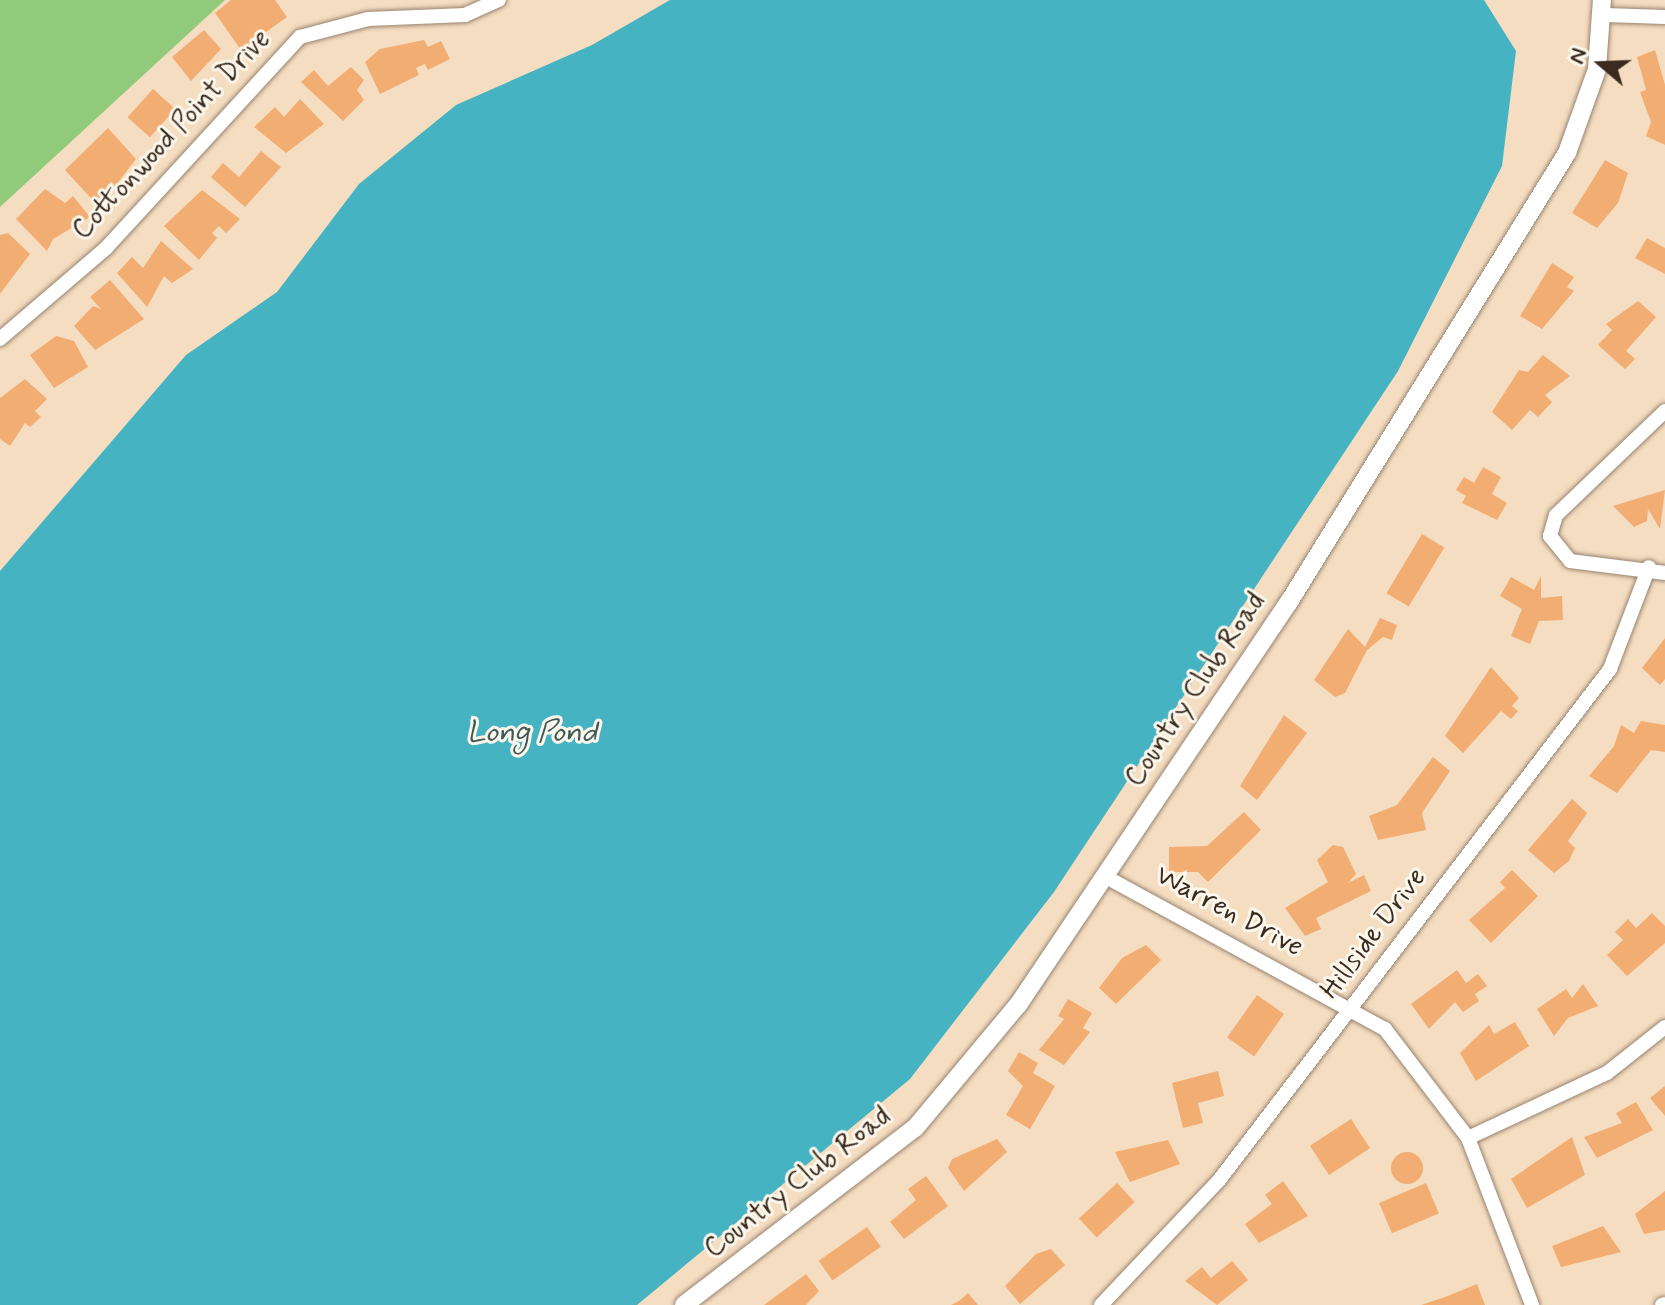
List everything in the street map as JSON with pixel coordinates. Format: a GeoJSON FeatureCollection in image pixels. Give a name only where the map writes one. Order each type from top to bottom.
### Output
{"type":"FeatureCollection","features":[{"type":"Feature","properties":{"kind":"street","name":"Cottonwood Point Drive"},"geometry":{"type":"LineString","coordinates":[[0,339],[106,248],[300,37],[368,19],[465,15],[499,0]]}},
{"type":"Feature","properties":{"kind":"street"},"geometry":{"type":"LineString","coordinates":[[1604,8],[1665,17]]}},
{"type":"Feature","properties":{"kind":"street","name":"Country Club Road"},"geometry":{"type":"LineString","coordinates":[[684,1305],[915,1128],[978,1059],[1106,877],[1289,602],[1567,153],[1588,110],[1604,8]]}},
{"type":"Feature","properties":{"kind":"street"},"geometry":{"type":"LineString","coordinates":[[1665,411],[1551,524],[1554,547],[1570,561],[1649,567],[1665,573]]}},
{"type":"Feature","properties":{"kind":"street","name":"Hillside Drive"},"geometry":{"type":"LineString","coordinates":[[1101,1305],[1171,1238],[1353,1008],[1610,669],[1649,567]]}},
{"type":"Feature","properties":{"kind":"street","name":"Warren Drive"},"geometry":{"type":"LineString","coordinates":[[1106,877],[1353,1008],[1385,1029],[1468,1138],[1532,1305]]}},
{"type":"Feature","properties":{"kind":"street"},"geometry":{"type":"LineString","coordinates":[[1468,1138],[1607,1073],[1665,1027]]}},
{"type":"Feature","properties":{"kind":"green space"},"geometry":{"type":"Polygon","coordinates":[[[0,0],[225,0],[0,207],[0,0]]]}},
{"type":"Feature","properties":{"kind":"water","name":"Long Pond"},"geometry":{"type":"Polygon","coordinates":[[[670,0],[1484,0],[1516,51],[1502,166],[1398,371],[1054,892],[910,1079],[637,1305],[0,1305],[0,571],[186,355],[277,292],[359,184],[456,105],[592,45],[670,0]]]}},
{"type":"Feature","properties":{"kind":"building"},"geometry":{"type":"Polygon","coordinates":[[[231,0],[275,0],[287,17],[241,50],[215,13],[231,0]]]}},
{"type":"Feature","properties":{"kind":"building"},"geometry":{"type":"Polygon","coordinates":[[[204,30],[221,49],[191,81],[172,57],[204,30]]]}},
{"type":"Feature","properties":{"kind":"building"},"geometry":{"type":"Polygon","coordinates":[[[424,40],[428,47],[441,41],[450,59],[428,70],[425,64],[416,68],[419,75],[380,94],[365,62],[380,49],[424,40]]]}},
{"type":"Feature","properties":{"kind":"building"},"geometry":{"type":"Polygon","coordinates":[[[1655,50],[1665,85],[1665,145],[1646,136],[1651,122],[1640,92],[1646,90],[1637,57],[1655,50]]]}},
{"type":"Feature","properties":{"kind":"building"},"geometry":{"type":"Polygon","coordinates":[[[351,67],[364,80],[357,90],[364,100],[343,121],[301,82],[314,70],[328,86],[351,67]]]}},
{"type":"Feature","properties":{"kind":"building"},"geometry":{"type":"Polygon","coordinates":[[[153,89],[175,109],[150,137],[128,117],[153,89]]]}},
{"type":"Feature","properties":{"kind":"building"},"geometry":{"type":"Polygon","coordinates":[[[300,99],[324,124],[286,153],[254,127],[275,107],[284,117],[300,99]]]}},
{"type":"Feature","properties":{"kind":"building"},"geometry":{"type":"Polygon","coordinates":[[[108,128],[136,159],[99,207],[65,170],[108,128]]]}},
{"type":"Feature","properties":{"kind":"building"},"geometry":{"type":"Polygon","coordinates":[[[261,151],[281,167],[245,207],[211,177],[223,163],[239,177],[261,151]]]}},
{"type":"Feature","properties":{"kind":"building"},"geometry":{"type":"Polygon","coordinates":[[[1605,160],[1628,173],[1618,203],[1597,228],[1572,213],[1605,160]]]}},
{"type":"Feature","properties":{"kind":"building"},"geometry":{"type":"Polygon","coordinates":[[[45,189],[65,203],[73,196],[90,217],[53,239],[47,251],[16,219],[45,189]]]}},
{"type":"Feature","properties":{"kind":"building"},"geometry":{"type":"Polygon","coordinates":[[[202,190],[240,219],[226,233],[219,226],[212,233],[217,238],[199,260],[164,226],[202,190]]]}},
{"type":"Feature","properties":{"kind":"building"},"geometry":{"type":"Polygon","coordinates":[[[8,233],[30,254],[0,294],[0,235],[8,233]]]}},
{"type":"Feature","properties":{"kind":"building"},"geometry":{"type":"Polygon","coordinates":[[[1647,238],[1665,248],[1665,274],[1635,258],[1647,238]]]}},
{"type":"Feature","properties":{"kind":"building"},"geometry":{"type":"Polygon","coordinates":[[[161,241],[193,269],[172,283],[164,276],[147,307],[117,273],[132,257],[143,268],[161,241]]]}},
{"type":"Feature","properties":{"kind":"building"},"geometry":{"type":"Polygon","coordinates":[[[1552,263],[1574,277],[1567,287],[1574,291],[1542,329],[1520,316],[1552,263]]]}},
{"type":"Feature","properties":{"kind":"building"},"geometry":{"type":"Polygon","coordinates":[[[110,280],[144,319],[95,350],[74,326],[93,306],[101,309],[90,297],[110,280]]]}},
{"type":"Feature","properties":{"kind":"building"},"geometry":{"type":"Polygon","coordinates":[[[1638,301],[1656,317],[1626,351],[1635,359],[1625,369],[1598,345],[1612,330],[1606,324],[1638,301]]]}},
{"type":"Feature","properties":{"kind":"building"},"geometry":{"type":"Polygon","coordinates":[[[56,336],[74,341],[88,367],[54,388],[30,355],[56,336]]]}},
{"type":"Feature","properties":{"kind":"building"},"geometry":{"type":"Polygon","coordinates":[[[1543,355],[1570,376],[1545,395],[1552,402],[1538,417],[1530,410],[1512,430],[1492,412],[1519,370],[1528,372],[1543,355]]]}},
{"type":"Feature","properties":{"kind":"building"},"geometry":{"type":"Polygon","coordinates":[[[25,379],[47,399],[35,411],[41,417],[30,427],[25,423],[10,446],[0,439],[0,398],[25,379]]]}},
{"type":"Feature","properties":{"kind":"building"},"geometry":{"type":"Polygon","coordinates":[[[1483,467],[1501,477],[1492,494],[1507,503],[1497,520],[1462,503],[1466,496],[1456,490],[1464,477],[1474,483],[1483,467]]]}},
{"type":"Feature","properties":{"kind":"building"},"geometry":{"type":"Polygon","coordinates":[[[1665,490],[1660,529],[1648,509],[1647,521],[1634,527],[1613,506],[1665,490]]]}},
{"type":"Feature","properties":{"kind":"building"},"geometry":{"type":"Polygon","coordinates":[[[1422,534],[1444,547],[1409,607],[1386,593],[1422,534]]]}},
{"type":"Feature","properties":{"kind":"building"},"geometry":{"type":"Polygon","coordinates":[[[1541,576],[1541,598],[1562,596],[1563,620],[1539,621],[1530,644],[1511,636],[1522,609],[1500,596],[1511,577],[1534,590],[1541,576]]]}},
{"type":"Feature","properties":{"kind":"building"},"geometry":{"type":"Polygon","coordinates":[[[1380,618],[1397,625],[1392,640],[1383,637],[1367,650],[1345,693],[1335,697],[1314,680],[1348,629],[1365,647],[1380,618]]]}},
{"type":"Feature","properties":{"kind":"building"},"geometry":{"type":"Polygon","coordinates":[[[1665,638],[1665,679],[1660,685],[1642,668],[1665,638]]]}},
{"type":"Feature","properties":{"kind":"building"},"geometry":{"type":"Polygon","coordinates":[[[1491,667],[1519,698],[1512,706],[1518,711],[1511,719],[1501,711],[1463,753],[1445,736],[1491,667]]]}},
{"type":"Feature","properties":{"kind":"building"},"geometry":{"type":"Polygon","coordinates":[[[1284,715],[1307,733],[1257,800],[1240,786],[1284,715]]]}},
{"type":"Feature","properties":{"kind":"building"},"geometry":{"type":"Polygon","coordinates":[[[1641,721],[1665,725],[1665,752],[1651,750],[1617,793],[1589,776],[1614,746],[1621,725],[1634,733],[1641,721]]]}},
{"type":"Feature","properties":{"kind":"building"},"geometry":{"type":"Polygon","coordinates":[[[1433,757],[1450,771],[1422,813],[1426,830],[1378,840],[1369,816],[1397,805],[1433,757]]]}},
{"type":"Feature","properties":{"kind":"building"},"geometry":{"type":"Polygon","coordinates":[[[1572,799],[1587,813],[1568,841],[1575,848],[1569,861],[1554,873],[1528,850],[1572,799]]]}},
{"type":"Feature","properties":{"kind":"building"},"geometry":{"type":"Polygon","coordinates":[[[1244,812],[1261,830],[1208,882],[1198,872],[1169,872],[1169,847],[1207,846],[1244,812]]]}},
{"type":"Feature","properties":{"kind":"building"},"geometry":{"type":"Polygon","coordinates":[[[1333,845],[1343,847],[1356,874],[1348,883],[1364,875],[1371,891],[1316,918],[1321,929],[1305,936],[1285,908],[1328,882],[1317,860],[1333,845]]]}},
{"type":"Feature","properties":{"kind":"building"},"geometry":{"type":"Polygon","coordinates":[[[1512,870],[1538,896],[1491,943],[1469,920],[1505,888],[1500,882],[1512,870]]]}},
{"type":"Feature","properties":{"kind":"building"},"geometry":{"type":"Polygon","coordinates":[[[1652,913],[1665,926],[1665,943],[1627,976],[1607,955],[1623,940],[1615,932],[1628,919],[1636,928],[1652,913]]]}},
{"type":"Feature","properties":{"kind":"building"},"geometry":{"type":"Polygon","coordinates":[[[1146,945],[1161,960],[1116,1004],[1099,988],[1122,958],[1146,945]]]}},
{"type":"Feature","properties":{"kind":"building"},"geometry":{"type":"Polygon","coordinates":[[[1457,970],[1466,983],[1478,974],[1487,986],[1475,994],[1479,1001],[1463,1012],[1455,1002],[1429,1029],[1411,1004],[1457,970]]]}},
{"type":"Feature","properties":{"kind":"building"},"geometry":{"type":"Polygon","coordinates":[[[1583,984],[1598,1006],[1568,1018],[1554,1036],[1537,1009],[1566,989],[1572,998],[1583,984]]]}},
{"type":"Feature","properties":{"kind":"building"},"geometry":{"type":"Polygon","coordinates":[[[1257,995],[1284,1014],[1254,1057],[1227,1038],[1257,995]]]}},
{"type":"Feature","properties":{"kind":"building"},"geometry":{"type":"Polygon","coordinates":[[[1068,999],[1092,1013],[1083,1028],[1090,1032],[1064,1065],[1039,1050],[1064,1019],[1058,1016],[1068,999]]]}},
{"type":"Feature","properties":{"kind":"building"},"geometry":{"type":"Polygon","coordinates":[[[1515,1022],[1529,1046],[1476,1081],[1460,1053],[1489,1025],[1494,1034],[1515,1022]]]}},
{"type":"Feature","properties":{"kind":"building"},"geometry":{"type":"Polygon","coordinates":[[[1019,1052],[1038,1063],[1033,1073],[1055,1086],[1030,1129],[1006,1115],[1023,1086],[1008,1071],[1019,1052]]]}},
{"type":"Feature","properties":{"kind":"building"},"geometry":{"type":"Polygon","coordinates":[[[1218,1071],[1224,1096],[1198,1103],[1203,1123],[1183,1128],[1172,1083],[1218,1071]]]}},
{"type":"Feature","properties":{"kind":"building"},"geometry":{"type":"Polygon","coordinates":[[[1665,1086],[1665,1116],[1650,1098],[1665,1086]]]}},
{"type":"Feature","properties":{"kind":"building"},"geometry":{"type":"Polygon","coordinates":[[[1636,1102],[1653,1130],[1597,1158],[1584,1137],[1622,1123],[1616,1113],[1636,1102]]]}},
{"type":"Feature","properties":{"kind":"building"},"geometry":{"type":"Polygon","coordinates":[[[1351,1119],[1370,1148],[1329,1175],[1310,1146],[1351,1119]]]}},
{"type":"Feature","properties":{"kind":"building"},"geometry":{"type":"Polygon","coordinates":[[[1572,1137],[1585,1175],[1527,1208],[1511,1179],[1572,1137]]]}},
{"type":"Feature","properties":{"kind":"building"},"geometry":{"type":"Polygon","coordinates":[[[997,1139],[1007,1152],[964,1191],[948,1168],[952,1159],[997,1139]]]}},
{"type":"Feature","properties":{"kind":"building"},"geometry":{"type":"Polygon","coordinates":[[[1168,1140],[1180,1164],[1130,1182],[1115,1152],[1168,1140]]]}},
{"type":"Feature","properties":{"kind":"building"},"geometry":{"type":"Polygon","coordinates":[[[1407,1152],[1419,1156],[1423,1168],[1419,1180],[1407,1184],[1395,1180],[1391,1168],[1395,1156],[1407,1152]]]}},
{"type":"Feature","properties":{"kind":"building"},"geometry":{"type":"Polygon","coordinates":[[[926,1176],[948,1206],[904,1239],[890,1222],[916,1200],[908,1189],[926,1176]]]}},
{"type":"Feature","properties":{"kind":"building"},"geometry":{"type":"Polygon","coordinates":[[[1283,1181],[1308,1216],[1259,1243],[1245,1224],[1272,1204],[1265,1195],[1283,1181]]]}},
{"type":"Feature","properties":{"kind":"building"},"geometry":{"type":"Polygon","coordinates":[[[1117,1183],[1135,1202],[1097,1237],[1079,1218],[1117,1183]]]}},
{"type":"Feature","properties":{"kind":"building"},"geometry":{"type":"Polygon","coordinates":[[[1426,1183],[1439,1213],[1392,1233],[1379,1203],[1426,1183]]]}},
{"type":"Feature","properties":{"kind":"building"},"geometry":{"type":"Polygon","coordinates":[[[1665,1191],[1665,1230],[1644,1234],[1635,1214],[1665,1191]]]}},
{"type":"Feature","properties":{"kind":"building"},"geometry":{"type":"Polygon","coordinates":[[[1603,1226],[1621,1252],[1561,1267],[1552,1246],[1603,1226]]]}},
{"type":"Feature","properties":{"kind":"building"},"geometry":{"type":"Polygon","coordinates":[[[867,1227],[881,1247],[832,1281],[819,1261],[867,1227]]]}},
{"type":"Feature","properties":{"kind":"building"},"geometry":{"type":"Polygon","coordinates":[[[1051,1249],[1065,1265],[1020,1304],[1005,1286],[1036,1254],[1051,1249]]]}},
{"type":"Feature","properties":{"kind":"building"},"geometry":{"type":"Polygon","coordinates":[[[1232,1261],[1248,1280],[1217,1305],[1185,1281],[1202,1267],[1211,1278],[1232,1261]]]}},
{"type":"Feature","properties":{"kind":"building"},"geometry":{"type":"Polygon","coordinates":[[[806,1274],[819,1291],[806,1305],[764,1305],[806,1274]]]}},
{"type":"Feature","properties":{"kind":"building"},"geometry":{"type":"Polygon","coordinates":[[[1477,1284],[1485,1305],[1421,1305],[1445,1297],[1477,1284]]]}},
{"type":"Feature","properties":{"kind":"building"},"geometry":{"type":"Polygon","coordinates":[[[968,1293],[978,1305],[951,1305],[959,1301],[968,1293]]]}}]}
